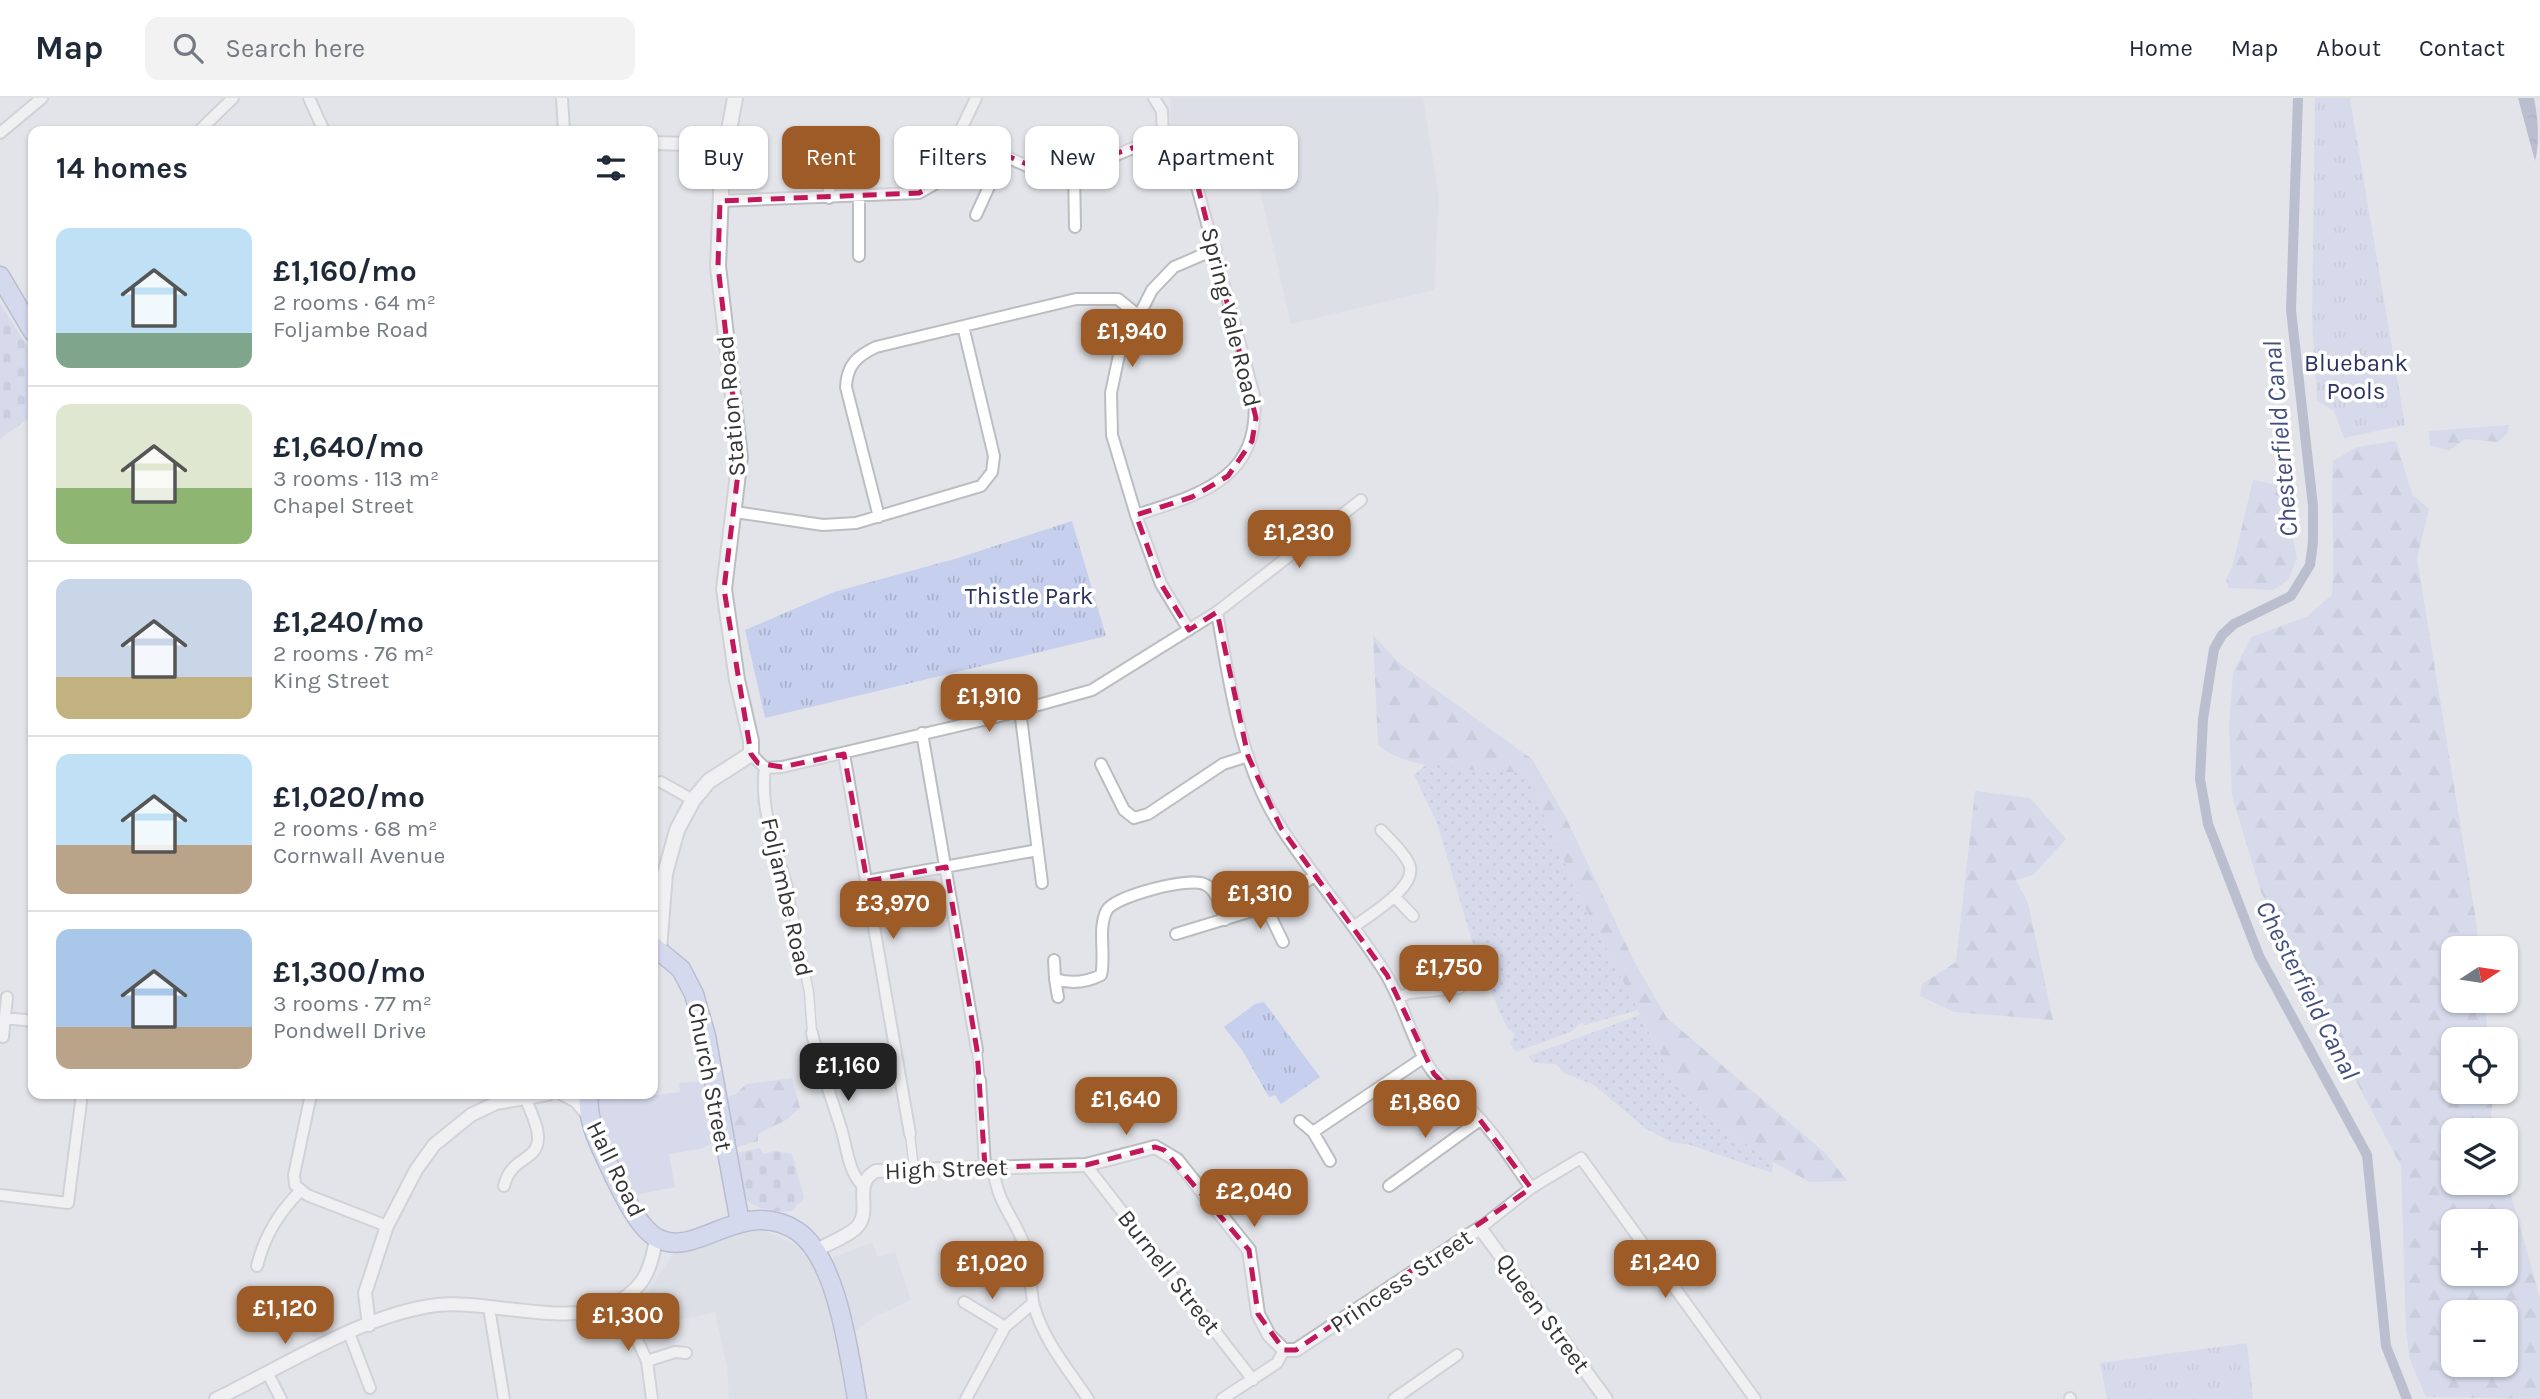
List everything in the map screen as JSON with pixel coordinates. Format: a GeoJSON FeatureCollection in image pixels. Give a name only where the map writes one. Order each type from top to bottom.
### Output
{"type":"FeatureCollection","features":[{"type":"Feature","properties":{"kind":"highway"},"geometry":{"type":"LineString","coordinates":[[0,276],[28,324]]}},
{"type":"Feature","properties":{"kind":"highway","name":"Church Street"},"geometry":{"type":"LineString","coordinates":[[658,949],[681,970],[694,994],[706,1036],[740,1223]]}},
{"type":"Feature","properties":{"kind":"highway","name":"Hall Road"},"geometry":{"type":"LineString","coordinates":[[589,1099],[589,1117],[616,1180],[645,1228],[656,1238]]}},
{"type":"Feature","properties":{"kind":"highway"},"geometry":{"type":"LineString","coordinates":[[734,1190],[767,1219],[796,1231],[815,1251],[843,1325],[858,1399]]}},
{"type":"Feature","properties":{"kind":"highway"},"geometry":{"type":"LineString","coordinates":[[656,1238],[681,1242],[740,1223],[767,1219]]}},
{"type":"Feature","properties":{"kind":"main road","name":"Station Road"},"geometry":{"type":"LineString","coordinates":[[729,126],[735,98]]}},
{"type":"Feature","properties":{"kind":"main road","name":"Station Road"},"geometry":{"type":"LineString","coordinates":[[721,189],[718,266],[740,457],[736,512],[724,589],[730,640],[751,741],[751,754]]}},
{"type":"Feature","properties":{"kind":"main road"},"geometry":{"type":"LineString","coordinates":[[658,933],[670,849],[693,800],[709,781],[751,754]]}},
{"type":"Feature","properties":{"kind":"street"},"geometry":{"type":"LineString","coordinates":[[0,134],[42,98]]}},
{"type":"Feature","properties":{"kind":"street"},"geometry":{"type":"LineString","coordinates":[[204,126],[233,98]]}},
{"type":"Feature","properties":{"kind":"street"},"geometry":{"type":"LineString","coordinates":[[309,98],[322,126]]}},
{"type":"Feature","properties":{"kind":"street"},"geometry":{"type":"LineString","coordinates":[[562,98],[564,126]]}},
{"type":"Feature","properties":{"kind":"street"},"geometry":{"type":"LineString","coordinates":[[963,126],[976,98]]}},
{"type":"Feature","properties":{"kind":"street"},"geometry":{"type":"LineString","coordinates":[[1154,98],[1162,111],[1165,126]]}},
{"type":"Feature","properties":{"kind":"street"},"geometry":{"type":"LineString","coordinates":[[658,143],[679,144]]}},
{"type":"Feature","properties":{"kind":"street"},"geometry":{"type":"LineString","coordinates":[[829,189],[829,198]]}},
{"type":"Feature","properties":{"kind":"street"},"geometry":{"type":"LineString","coordinates":[[720,201],[859,197],[919,193],[926,189]]}},
{"type":"Feature","properties":{"kind":"street"},"geometry":{"type":"LineString","coordinates":[[976,215],[988,189]]}},
{"type":"Feature","properties":{"kind":"street"},"geometry":{"type":"LineString","coordinates":[[1074,189],[1075,227]]}},
{"type":"Feature","properties":{"kind":"street","name":"Spring Vale Road"},"geometry":{"type":"LineString","coordinates":[[1136,515],[1213,487],[1242,459],[1252,441],[1256,418],[1254,395],[1198,189]]}},
{"type":"Feature","properties":{"kind":"street"},"geometry":{"type":"LineString","coordinates":[[859,197],[859,256]]}},
{"type":"Feature","properties":{"kind":"street"},"geometry":{"type":"LineString","coordinates":[[1189,630],[1161,584],[1136,515],[1112,435],[1111,393],[1119,355],[1163,276],[1193,256],[1216,249]]}},
{"type":"Feature","properties":{"kind":"street"},"geometry":{"type":"LineString","coordinates":[[878,516],[846,387],[846,372],[863,353],[876,347],[1076,299],[1118,299],[1139,316]]}},
{"type":"Feature","properties":{"kind":"street"},"geometry":{"type":"LineString","coordinates":[[736,512],[823,525],[856,523],[982,486],[992,472],[991,436],[963,326]]}},
{"type":"Feature","properties":{"kind":"street"},"geometry":{"type":"LineString","coordinates":[[751,754],[765,768],[844,754],[1092,690],[1217,612],[1361,500]]}},
{"type":"Feature","properties":{"kind":"street"},"geometry":{"type":"LineString","coordinates":[[1217,612],[1234,705],[1248,755],[1260,789],[1281,828],[1355,926],[1398,998],[1423,1058],[1434,1074],[1480,1119],[1531,1188]]}},
{"type":"Feature","properties":{"kind":"street"},"geometry":{"type":"LineString","coordinates":[[1020,710],[1042,883]]}},
{"type":"Feature","properties":{"kind":"street"},"geometry":{"type":"LineString","coordinates":[[922,733],[977,1050],[989,1167],[999,1200],[1020,1233],[1028,1256],[1033,1303],[1044,1334],[1088,1399]]}},
{"type":"Feature","properties":{"kind":"street"},"geometry":{"type":"LineString","coordinates":[[844,754],[911,1134],[914,1168]]}},
{"type":"Feature","properties":{"kind":"street"},"geometry":{"type":"LineString","coordinates":[[1101,764],[1124,810],[1134,818],[1148,814],[1223,764],[1248,755]]}},
{"type":"Feature","properties":{"kind":"street","name":"Foljambe Road"},"geometry":{"type":"LineString","coordinates":[[765,768],[762,788],[764,804],[789,895],[809,992],[812,1033],[823,1083],[841,1127],[854,1175],[862,1185]]}},
{"type":"Feature","properties":{"kind":"street"},"geometry":{"type":"LineString","coordinates":[[661,782],[693,800]]}},
{"type":"Feature","properties":{"kind":"street"},"geometry":{"type":"LineString","coordinates":[[1355,926],[1406,886],[1411,873],[1409,863],[1381,830]]}},
{"type":"Feature","properties":{"kind":"street"},"geometry":{"type":"LineString","coordinates":[[867,881],[1038,850]]}},
{"type":"Feature","properties":{"kind":"street"},"geometry":{"type":"LineString","coordinates":[[1176,934],[1278,903],[1315,875]]}},
{"type":"Feature","properties":{"kind":"street"},"geometry":{"type":"LineString","coordinates":[[1055,979],[1066,983],[1091,980],[1101,975],[1103,925],[1107,911],[1117,900],[1186,882],[1204,884],[1216,895],[1225,920]]}},
{"type":"Feature","properties":{"kind":"street"},"geometry":{"type":"LineString","coordinates":[[1394,896],[1413,916]]}},
{"type":"Feature","properties":{"kind":"street"},"geometry":{"type":"LineString","coordinates":[[1266,907],[1283,942]]}},
{"type":"Feature","properties":{"kind":"street"},"geometry":{"type":"LineString","coordinates":[[1054,960],[1058,997]]}},
{"type":"Feature","properties":{"kind":"street"},"geometry":{"type":"LineString","coordinates":[[1398,998],[1409,993],[1458,988],[1459,977]]}},
{"type":"Feature","properties":{"kind":"street"},"geometry":{"type":"LineString","coordinates":[[3,1037],[7,997]]}},
{"type":"Feature","properties":{"kind":"street"},"geometry":{"type":"LineString","coordinates":[[5,1017],[28,1020]]}},
{"type":"Feature","properties":{"kind":"street"},"geometry":{"type":"LineString","coordinates":[[1313,1132],[1423,1058]]}},
{"type":"Feature","properties":{"kind":"street"},"geometry":{"type":"LineString","coordinates":[[0,1195],[68,1203],[81,1099]]}},
{"type":"Feature","properties":{"kind":"street"},"geometry":{"type":"LineString","coordinates":[[310,1099],[294,1175],[300,1191],[387,1226]]}},
{"type":"Feature","properties":{"kind":"street"},"geometry":{"type":"LineString","coordinates":[[369,1325],[365,1293],[387,1226],[416,1170],[447,1132],[488,1107],[517,1099]]}},
{"type":"Feature","properties":{"kind":"street"},"geometry":{"type":"LineString","coordinates":[[504,1186],[507,1173],[534,1152],[538,1140],[525,1099]]}},
{"type":"Feature","properties":{"kind":"street"},"geometry":{"type":"LineString","coordinates":[[572,1099],[589,1117]]}},
{"type":"Feature","properties":{"kind":"street"},"geometry":{"type":"LineString","coordinates":[[1389,1186],[1480,1119]]}},
{"type":"Feature","properties":{"kind":"street"},"geometry":{"type":"LineString","coordinates":[[1300,1121],[1313,1132],[1330,1161]]}},
{"type":"Feature","properties":{"kind":"street","name":"High Street"},"geometry":{"type":"LineString","coordinates":[[815,1251],[855,1229],[865,1207],[862,1185],[868,1175],[876,1171],[1086,1165],[1155,1147],[1177,1160],[1249,1250],[1258,1314],[1269,1335],[1284,1350]]}},
{"type":"Feature","properties":{"kind":"street","name":"Princess Street"},"geometry":{"type":"LineString","coordinates":[[1222,1399],[1277,1363],[1284,1350],[1296,1350],[1480,1228],[1531,1188],[1581,1158],[1755,1399]]}},
{"type":"Feature","properties":{"kind":"street","name":"Burnell Street"},"geometry":{"type":"LineString","coordinates":[[1086,1165],[1253,1380]]}},
{"type":"Feature","properties":{"kind":"street"},"geometry":{"type":"LineString","coordinates":[[257,1266],[263,1241],[277,1216],[300,1191]]}},
{"type":"Feature","properties":{"kind":"street","name":"Queen Street"},"geometry":{"type":"LineString","coordinates":[[1480,1228],[1606,1399]]}},
{"type":"Feature","properties":{"kind":"street"},"geometry":{"type":"LineString","coordinates":[[216,1399],[349,1333],[437,1306],[589,1311],[619,1301],[644,1283],[652,1268],[656,1238]]}},
{"type":"Feature","properties":{"kind":"street"},"geometry":{"type":"LineString","coordinates":[[619,1301],[647,1361],[652,1399]]}},
{"type":"Feature","properties":{"kind":"street"},"geometry":{"type":"LineString","coordinates":[[964,1302],[1005,1326]]}},
{"type":"Feature","properties":{"kind":"street"},"geometry":{"type":"LineString","coordinates":[[965,1399],[1005,1326],[1033,1303]]}},
{"type":"Feature","properties":{"kind":"street"},"geometry":{"type":"LineString","coordinates":[[489,1308],[504,1399]]}},
{"type":"Feature","properties":{"kind":"street"},"geometry":{"type":"LineString","coordinates":[[349,1333],[370,1388]]}},
{"type":"Feature","properties":{"kind":"street"},"geometry":{"type":"LineString","coordinates":[[647,1361],[675,1352],[686,1353]]}},
{"type":"Feature","properties":{"kind":"street"},"geometry":{"type":"LineString","coordinates":[[1394,1399],[1457,1355]]}},
{"type":"Feature","properties":{"kind":"street"},"geometry":{"type":"LineString","coordinates":[[268,1374],[281,1399]]}},
{"type":"Feature","properties":{"kind":"highlighted area"},"geometry":{"type":"Polygon","coordinates":[[[959,135],[1052,175],[1147,143],[1173,144],[1184,153],[1196,179],[1256,418],[1252,441],[1228,476],[1192,497],[1136,515],[1161,584],[1189,630],[1217,612],[1248,756],[1281,828],[1387,975],[1434,1074],[1480,1120],[1531,1188],[1296,1350],[1284,1350],[1258,1314],[1249,1250],[1164,1150],[1155,1147],[1086,1165],[985,1167],[977,1050],[946,867],[867,881],[844,754],[782,767],[758,763],[751,754],[724,589],[740,457],[718,266],[720,201],[919,193],[935,184],[959,135]]]}},
{"type":"Feature","properties":{"kind":"shaded area"},"geometry":{"type":"Polygon","coordinates":[[[1171,98],[1423,98],[1439,196],[1434,290],[1291,324],[1260,189],[1298,189],[1298,126],[1170,126],[1171,98]]]}},
{"type":"Feature","properties":{"kind":"shaded area"},"geometry":{"type":"Polygon","coordinates":[[[762,1229],[798,1246],[812,1264],[833,1320],[846,1399],[729,1399],[727,1367],[715,1312],[661,1324],[650,1311],[644,1297],[673,1254],[737,1233],[762,1229]]]}},
{"type":"Feature","properties":{"kind":"shaded area"},"geometry":{"type":"Polygon","coordinates":[[[872,1242],[878,1257],[895,1252],[911,1300],[874,1317],[855,1331],[830,1259],[872,1242]]]}},
{"type":"Feature","properties":{"kind":"green space","name":"Bluebank Pools"},"geometry":{"type":"Polygon","coordinates":[[[2315,98],[2350,98],[2405,425],[2344,438],[2334,411],[2317,401],[2312,321],[2315,98]]]}},
{"type":"Feature","properties":{"kind":"green space"},"geometry":{"type":"Polygon","coordinates":[[[0,303],[28,347],[28,419],[0,439],[0,303]]]}},
{"type":"Feature","properties":{"kind":"green space"},"geometry":{"type":"Polygon","coordinates":[[[2509,425],[2507,434],[2498,442],[2465,439],[2449,451],[2430,445],[2429,431],[2509,425]]]}},
{"type":"Feature","properties":{"kind":"green space"},"geometry":{"type":"Polygon","coordinates":[[[2396,441],[2412,494],[2429,509],[2417,558],[2478,936],[2441,936],[2441,1013],[2486,1013],[2487,1027],[2441,1027],[2441,1104],[2492,1104],[2492,1118],[2441,1118],[2441,1195],[2511,1195],[2515,1209],[2441,1209],[2441,1286],[2518,1286],[2518,1220],[2540,1298],[2540,1399],[2426,1397],[2410,1360],[2406,1331],[2401,1166],[2307,988],[2261,892],[2232,796],[2229,725],[2233,673],[2251,637],[2306,617],[2332,595],[2333,461],[2357,447],[2396,441]]]}},
{"type":"Feature","properties":{"kind":"green space"},"geometry":{"type":"Polygon","coordinates":[[[2253,480],[2292,488],[2290,526],[2297,558],[2288,580],[2274,590],[2229,588],[2226,580],[2233,564],[2253,480]]]}},
{"type":"Feature","properties":{"kind":"green space","name":"Thistle Park"},"geometry":{"type":"Polygon","coordinates":[[[1072,521],[1106,636],[765,718],[745,630],[834,592],[958,558],[1072,521]]]}},
{"type":"Feature","properties":{"kind":"green space"},"geometry":{"type":"Polygon","coordinates":[[[1373,635],[1399,663],[1532,759],[1566,818],[1635,963],[1667,1018],[1824,1152],[1848,1181],[1810,1182],[1773,1162],[1716,1124],[1675,1083],[1581,900],[1526,773],[1427,765],[1391,754],[1378,745],[1373,635]]]}},
{"type":"Feature","properties":{"kind":"green space"},"geometry":{"type":"Polygon","coordinates":[[[1428,763],[1465,770],[1526,773],[1581,900],[1638,1010],[1585,1025],[1582,1022],[1571,1032],[1516,1052],[1510,1043],[1515,1034],[1507,1028],[1479,964],[1437,823],[1414,775],[1428,763]]]}},
{"type":"Feature","properties":{"kind":"green space"},"geometry":{"type":"Polygon","coordinates":[[[1975,791],[2030,798],[2066,839],[2033,875],[2016,880],[2028,903],[2053,1020],[1954,1012],[1920,996],[1922,984],[1956,962],[1975,791]]]}},
{"type":"Feature","properties":{"kind":"green space"},"geometry":{"type":"Polygon","coordinates":[[[1264,1002],[1320,1077],[1281,1104],[1275,1095],[1269,1097],[1242,1050],[1224,1027],[1255,1004],[1264,1002]]]}},
{"type":"Feature","properties":{"kind":"green space"},"geometry":{"type":"Polygon","coordinates":[[[1640,1015],[1675,1083],[1716,1124],[1773,1162],[1772,1173],[1691,1145],[1671,1142],[1645,1128],[1594,1085],[1564,1073],[1556,1064],[1533,1063],[1528,1056],[1640,1015]]]}},
{"type":"Feature","properties":{"kind":"green space"},"geometry":{"type":"Polygon","coordinates":[[[792,1078],[800,1108],[786,1120],[758,1134],[758,1141],[731,1149],[723,1098],[736,1094],[746,1084],[792,1078]]]}},
{"type":"Feature","properties":{"kind":"green space"},"geometry":{"type":"Polygon","coordinates":[[[704,1081],[716,1142],[700,1149],[669,1154],[675,1187],[636,1195],[615,1159],[604,1133],[599,1120],[597,1099],[658,1099],[658,1095],[680,1092],[679,1083],[704,1081]]]}},
{"type":"Feature","properties":{"kind":"green space"},"geometry":{"type":"Polygon","coordinates":[[[760,1148],[763,1154],[775,1151],[792,1154],[804,1198],[792,1211],[764,1209],[739,1194],[732,1154],[760,1148]]]}},
{"type":"Feature","properties":{"kind":"green space"},"geometry":{"type":"Polygon","coordinates":[[[2247,1343],[2253,1399],[2107,1399],[2100,1363],[2247,1343]]]}},
{"type":"Feature","properties":{"kind":"water"},"geometry":{"type":"Polygon","coordinates":[[[2518,98],[2534,98],[2538,130],[2535,161],[2518,98]]]}},
{"type":"Feature","properties":{"kind":"waterway","name":"Chesterfield Canal"},"geometry":{"type":"LineString","coordinates":[[2298,98],[2291,310],[2313,506],[2310,565],[2291,596],[2234,624],[2222,635],[2214,649],[2203,719],[2200,779],[2208,824],[2259,956],[2367,1155],[2386,1346],[2407,1399]]}}]}
